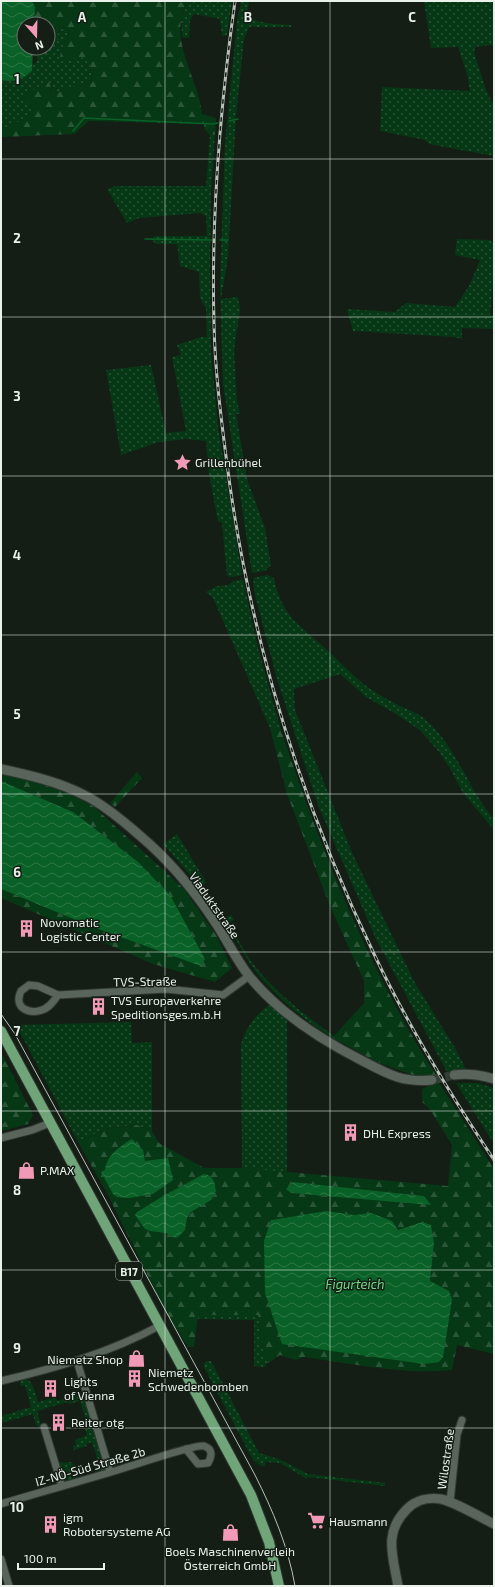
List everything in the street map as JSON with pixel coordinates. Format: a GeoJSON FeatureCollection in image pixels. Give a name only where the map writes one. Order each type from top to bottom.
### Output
{"type":"FeatureCollection","features":[{"type":"Feature","properties":{"kind":"main road","name":"B17"},"geometry":{"type":"LineString","coordinates":[[1,1031],[250,1495],[269,1542],[279,1586]]}},
{"type":"Feature","properties":{"kind":"street","name":"Viaduktstraße"},"geometry":{"type":"LineString","coordinates":[[1,768],[66,787],[85,795],[138,834],[176,871],[201,901],[249,976],[270,998],[300,1024],[320,1038],[375,1067],[402,1079],[412,1081],[432,1080]]}},
{"type":"Feature","properties":{"kind":"street","name":"TVS-Straße"},"geometry":{"type":"LineString","coordinates":[[58,994],[51,1005],[44,1010],[33,1012],[26,1011],[19,1001],[21,991],[29,985],[38,986],[58,994],[166,989],[223,995],[249,976]]}},
{"type":"Feature","properties":{"kind":"street"},"geometry":{"type":"LineString","coordinates":[[454,1075],[480,1075],[494,1079]]}},
{"type":"Feature","properties":{"kind":"street"},"geometry":{"type":"LineString","coordinates":[[1,1138],[32,1130],[50,1123]]}},
{"type":"Feature","properties":{"kind":"street"},"geometry":{"type":"LineString","coordinates":[[1,1381],[77,1361],[114,1347],[159,1326]]}},
{"type":"Feature","properties":{"kind":"street"},"geometry":{"type":"LineString","coordinates":[[77,1361],[110,1472]]}},
{"type":"Feature","properties":{"kind":"street","name":"Wilostraße"},"geometry":{"type":"LineString","coordinates":[[450,1502],[457,1436],[462,1420]]}},
{"type":"Feature","properties":{"kind":"street"},"geometry":{"type":"LineString","coordinates":[[44,1427],[62,1486]]}},
{"type":"Feature","properties":{"kind":"street","name":"IZ-NÖ-Süd Straße 2b"},"geometry":{"type":"LineString","coordinates":[[1,1504],[186,1449]]}},
{"type":"Feature","properties":{"kind":"street"},"geometry":{"type":"LineString","coordinates":[[398,1586],[392,1544],[392,1532],[399,1517],[416,1502],[441,1499],[494,1524]]}},
{"type":"Feature","properties":{"kind":"street"},"geometry":{"type":"LineString","coordinates":[[1,1559],[3,1574],[9,1586]]}},
{"type":"Feature","properties":{"kind":"green space"},"geometry":{"type":"Polygon","coordinates":[[[32,1],[187,1],[181,19],[180,31],[182,43],[197,90],[202,114],[216,118],[215,135],[205,130],[204,124],[89,121],[74,134],[1,137],[1,130],[22,120],[32,112],[31,106],[22,96],[49,82],[53,94],[92,80],[89,57],[60,60],[61,51],[69,33],[64,26],[56,35],[56,16],[34,16],[35,7],[32,1]]]}},
{"type":"Feature","properties":{"kind":"green space"},"geometry":{"type":"Polygon","coordinates":[[[187,1],[232,1],[227,35],[222,36],[220,19],[194,14],[190,21],[189,38],[182,37],[181,19],[187,1]]]}},
{"type":"Feature","properties":{"kind":"green space"},"geometry":{"type":"Polygon","coordinates":[[[241,1],[249,1],[248,14],[254,20],[267,23],[291,25],[292,27],[249,27],[244,39],[236,116],[228,257],[221,299],[238,297],[240,310],[234,350],[237,401],[240,414],[236,414],[247,479],[265,528],[271,565],[265,571],[252,573],[223,384],[220,285],[225,143],[237,22],[241,1]]]}},
{"type":"Feature","properties":{"kind":"green space"},"geometry":{"type":"Polygon","coordinates":[[[424,1],[494,1],[494,47],[490,45],[475,47],[474,52],[486,90],[494,106],[494,156],[429,144],[425,140],[380,131],[382,87],[470,91],[467,74],[458,47],[431,48],[424,1]]]}},
{"type":"Feature","properties":{"kind":"green space"},"geometry":{"type":"Polygon","coordinates":[[[64,26],[69,33],[61,51],[89,57],[92,80],[53,94],[49,82],[22,96],[31,106],[32,112],[22,120],[1,130],[1,80],[18,80],[25,76],[32,71],[32,66],[37,61],[37,56],[56,56],[56,36],[64,26]]]}},
{"type":"Feature","properties":{"kind":"green space"},"geometry":{"type":"Polygon","coordinates":[[[205,130],[215,135],[211,192],[211,350],[218,427],[242,575],[233,577],[227,576],[222,523],[218,521],[209,474],[206,441],[186,439],[159,442],[121,455],[106,370],[151,365],[166,433],[186,431],[172,357],[181,355],[177,345],[201,337],[207,337],[206,308],[200,298],[199,272],[180,266],[177,244],[156,244],[152,240],[154,236],[207,236],[206,216],[200,213],[139,218],[127,223],[107,189],[116,186],[206,186],[210,135],[205,130]]]}},
{"type":"Feature","properties":{"kind":"green space"},"geometry":{"type":"Polygon","coordinates":[[[457,239],[490,240],[494,243],[494,270],[490,315],[494,315],[494,329],[462,328],[462,339],[454,337],[353,331],[347,309],[395,312],[406,303],[455,307],[469,286],[480,260],[455,255],[457,239]]]}},
{"type":"Feature","properties":{"kind":"green space"},"geometry":{"type":"Polygon","coordinates":[[[267,575],[274,578],[277,591],[282,602],[293,619],[352,674],[379,695],[413,712],[427,721],[455,756],[477,795],[494,819],[494,830],[463,793],[451,770],[439,752],[420,730],[366,697],[340,674],[294,689],[295,710],[353,855],[415,983],[455,1048],[466,1069],[447,1072],[376,939],[318,805],[277,679],[255,595],[253,578],[267,575]]]}},
{"type":"Feature","properties":{"kind":"green space"},"geometry":{"type":"Polygon","coordinates":[[[243,579],[258,648],[281,730],[270,728],[213,598],[206,592],[217,586],[229,585],[233,581],[243,579]]]}},
{"type":"Feature","properties":{"kind":"green space"},"geometry":{"type":"Polygon","coordinates":[[[270,728],[281,730],[296,775],[348,907],[368,951],[411,1035],[436,1075],[413,1075],[377,1062],[335,1039],[334,1036],[364,1003],[364,981],[330,906],[287,794],[270,728]]]}},
{"type":"Feature","properties":{"kind":"green space"},"geometry":{"type":"Polygon","coordinates":[[[137,772],[142,778],[115,807],[110,803],[137,772]]]}},
{"type":"Feature","properties":{"kind":"green space"},"geometry":{"type":"Polygon","coordinates":[[[1,773],[60,789],[93,806],[184,889],[216,935],[232,968],[215,982],[153,964],[1,898],[1,889],[90,926],[200,965],[204,959],[73,812],[1,781],[1,773]]]}},
{"type":"Feature","properties":{"kind":"green space"},"geometry":{"type":"Polygon","coordinates":[[[177,834],[206,882],[202,886],[226,918],[231,915],[234,920],[229,923],[254,965],[266,980],[304,1014],[334,1036],[335,1039],[314,1026],[292,1008],[270,988],[254,969],[210,900],[195,880],[163,844],[177,834]]]}},
{"type":"Feature","properties":{"kind":"green space"},"geometry":{"type":"Polygon","coordinates":[[[270,1004],[287,1019],[287,1173],[242,1168],[241,1044],[252,1021],[270,1004]]]}},
{"type":"Feature","properties":{"kind":"green space"},"geometry":{"type":"Polygon","coordinates":[[[131,1022],[132,1043],[152,1042],[152,1131],[137,1125],[105,1129],[78,1142],[16,1025],[131,1022]]]}},
{"type":"Feature","properties":{"kind":"green space"},"geometry":{"type":"Polygon","coordinates":[[[1,1052],[33,1115],[28,1124],[1,1131],[1,1052]]]}},
{"type":"Feature","properties":{"kind":"green space"},"geometry":{"type":"Polygon","coordinates":[[[438,1081],[494,1169],[494,1354],[457,1345],[452,1370],[434,1371],[378,1368],[305,1357],[296,1360],[280,1355],[268,1363],[262,1345],[258,1315],[198,1315],[194,1347],[188,1347],[167,1314],[108,1195],[78,1142],[105,1129],[137,1125],[152,1131],[159,1143],[204,1168],[242,1168],[448,1186],[452,1145],[429,1108],[422,1102],[422,1089],[438,1081]],[[204,1175],[163,1196],[137,1212],[145,1229],[166,1233],[175,1238],[183,1231],[190,1214],[196,1208],[207,1202],[216,1192],[204,1175]],[[293,1182],[287,1189],[291,1193],[430,1204],[424,1196],[293,1182]],[[326,1211],[271,1220],[448,1291],[430,1282],[434,1243],[422,1222],[398,1230],[355,1215],[326,1211]]]}},
{"type":"Feature","properties":{"kind":"green space"},"geometry":{"type":"Polygon","coordinates":[[[456,1083],[477,1083],[494,1088],[494,1144],[456,1083]]]}},
{"type":"Feature","properties":{"kind":"green space"},"geometry":{"type":"Polygon","coordinates":[[[198,1315],[258,1315],[262,1345],[268,1363],[264,1367],[254,1366],[254,1320],[198,1319],[198,1315]]]}},
{"type":"Feature","properties":{"kind":"green space"},"geometry":{"type":"Polygon","coordinates":[[[211,1361],[259,1453],[281,1460],[308,1474],[385,1483],[385,1486],[308,1477],[307,1479],[280,1463],[265,1462],[265,1466],[262,1466],[253,1460],[204,1367],[204,1363],[211,1361]]]}},
{"type":"Feature","properties":{"kind":"green space"},"geometry":{"type":"Polygon","coordinates":[[[26,1378],[32,1385],[38,1402],[56,1397],[57,1401],[84,1393],[106,1467],[103,1471],[94,1472],[101,1469],[92,1442],[86,1444],[87,1446],[74,1450],[73,1446],[76,1445],[75,1440],[87,1435],[83,1421],[86,1420],[80,1401],[69,1404],[67,1402],[37,1411],[41,1425],[39,1427],[36,1425],[33,1414],[1,1423],[1,1416],[31,1407],[25,1385],[21,1386],[20,1382],[22,1379],[26,1378]]]}},
{"type":"Feature","properties":{"kind":"green space"},"geometry":{"type":"Polygon","coordinates":[[[72,1462],[74,1467],[84,1466],[70,1470],[72,1478],[76,1477],[75,1480],[65,1481],[58,1463],[72,1462]]]}},
{"type":"Feature","properties":{"kind":"water"},"geometry":{"type":"Polygon","coordinates":[[[1,1],[32,1],[35,7],[34,16],[16,16],[16,56],[33,56],[32,71],[14,81],[1,80],[1,1]]]}},
{"type":"Feature","properties":{"kind":"water"},"geometry":{"type":"Polygon","coordinates":[[[1,781],[73,812],[138,862],[170,895],[205,959],[201,966],[90,926],[1,889],[1,781]]]}},
{"type":"Feature","properties":{"kind":"water"},"geometry":{"type":"Polygon","coordinates":[[[132,1139],[143,1150],[145,1161],[168,1158],[173,1180],[153,1194],[129,1198],[117,1197],[113,1194],[101,1172],[105,1170],[111,1155],[132,1139]]]}},
{"type":"Feature","properties":{"kind":"water"},"geometry":{"type":"Polygon","coordinates":[[[204,1174],[212,1178],[216,1192],[211,1200],[191,1212],[187,1218],[185,1230],[178,1237],[175,1238],[166,1233],[145,1229],[135,1215],[137,1212],[204,1174]]]}},
{"type":"Feature","properties":{"kind":"water"},"geometry":{"type":"Polygon","coordinates":[[[293,1182],[424,1196],[431,1205],[291,1193],[286,1189],[293,1182]]]}},
{"type":"Feature","properties":{"kind":"water","name":"Figurteich"},"geometry":{"type":"Polygon","coordinates":[[[326,1211],[355,1215],[371,1213],[392,1221],[398,1230],[422,1222],[431,1225],[434,1243],[430,1281],[449,1291],[452,1300],[443,1357],[439,1362],[424,1364],[282,1344],[265,1293],[264,1241],[271,1220],[326,1211]]]}},
{"type":"Feature","properties":{"kind":"waterway"},"geometry":{"type":"LineString","coordinates":[[73,131],[84,118],[218,123]]}},
{"type":"Feature","properties":{"kind":"waterway"},"geometry":{"type":"LineString","coordinates":[[229,121],[238,119]]}},
{"type":"Feature","properties":{"kind":"waterway"},"geometry":{"type":"LineString","coordinates":[[145,239],[212,240]]}},
{"type":"Feature","properties":{"kind":"waterway"},"geometry":{"type":"LineString","coordinates":[[220,240],[228,240]]}},
{"type":"Feature","properties":{"kind":"tunnel"},"geometry":{"type":"LineString","coordinates":[[432,1080],[454,1075]]}},
{"type":"Feature","properties":{"kind":"tram line"},"geometry":{"type":"LineString","coordinates":[[1,1014],[15,1034],[255,1475],[279,1529],[295,1586]]}},
{"type":"Feature","properties":{"kind":"railway"},"geometry":{"type":"LineString","coordinates":[[235,1],[221,122],[215,203],[213,284],[217,377],[227,464],[249,591],[264,654],[281,715],[323,837],[347,896],[387,981],[415,1033],[461,1110],[494,1160]]}},
{"type":"Feature","properties":{"kind":"place","name":"Grillenbühel"},"geometry":{"type":"Point","coordinates":[182,462]}},
{"type":"Feature","properties":{"kind":"place","name":"Novomatic Logistic Center"},"geometry":{"type":"Point","coordinates":[27,929]}},
{"type":"Feature","properties":{"kind":"place","name":"TVS Europaverkehre Speditionsges.m.b.H"},"geometry":{"type":"Point","coordinates":[98,1007]}},
{"type":"Feature","properties":{"kind":"place","name":"DHL Express"},"geometry":{"type":"Point","coordinates":[350,1133]}},
{"type":"Feature","properties":{"kind":"place","name":"P.MAX"},"geometry":{"type":"Point","coordinates":[27,1170]}},
{"type":"Feature","properties":{"kind":"place","name":"Niemetz Shop"},"geometry":{"type":"Point","coordinates":[136,1359]}},
{"type":"Feature","properties":{"kind":"place","name":"Niemetz Schwedenbomben"},"geometry":{"type":"Point","coordinates":[135,1379]}},
{"type":"Feature","properties":{"kind":"place","name":"Lights of Vienna"},"geometry":{"type":"Point","coordinates":[51,1388]}},
{"type":"Feature","properties":{"kind":"place","name":"Reiter otg"},"geometry":{"type":"Point","coordinates":[58,1422]}},
{"type":"Feature","properties":{"kind":"place","name":"Hausmann"},"geometry":{"type":"Point","coordinates":[316,1521]}},
{"type":"Feature","properties":{"kind":"place","name":"igm Robotersysteme AG"},"geometry":{"type":"Point","coordinates":[50,1524]}},
{"type":"Feature","properties":{"kind":"place","name":"Boels Maschinenverleih Österreich GmbH"},"geometry":{"type":"Point","coordinates":[230,1532]}}]}
